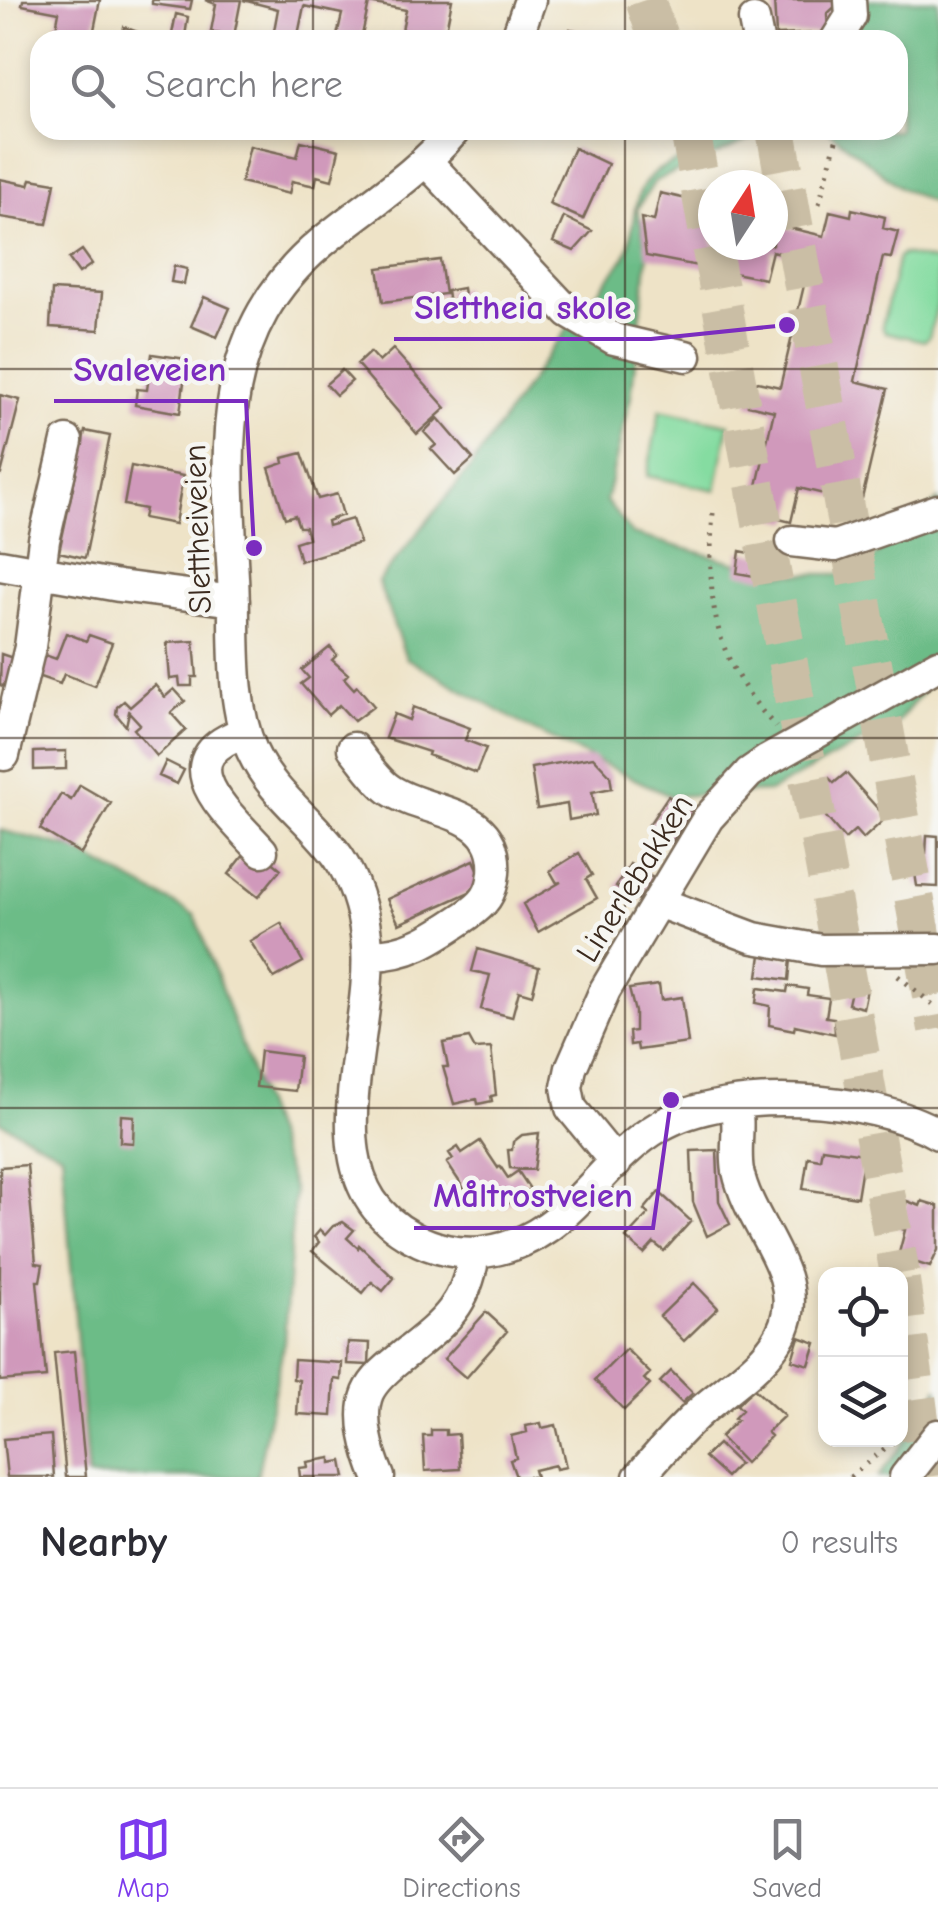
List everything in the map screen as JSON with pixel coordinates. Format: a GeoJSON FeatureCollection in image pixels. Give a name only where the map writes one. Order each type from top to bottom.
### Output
{"type":"FeatureCollection","features":[{"type":"Feature","properties":{"kind":"street"},"geometry":{"type":"LineString","coordinates":[[520,30],[530,0]]}},
{"type":"Feature","properties":{"kind":"street"},"geometry":{"type":"LineString","coordinates":[[842,30],[850,16],[850,0]]}},
{"type":"Feature","properties":{"kind":"street","name":"Slettheiveien"},"geometry":{"type":"LineString","coordinates":[[446,140],[392,192],[306,257],[278,289],[254,328],[234,388],[228,438],[237,666],[246,732],[268,779],[340,860],[360,906],[369,981],[352,1094],[353,1154],[360,1176],[385,1218],[407,1235],[428,1245],[474,1253],[504,1249],[545,1231],[649,1134],[682,1114],[736,1103],[810,1102],[875,1109],[902,1116],[938,1134]]}},
{"type":"Feature","properties":{"kind":"street"},"geometry":{"type":"LineString","coordinates":[[426,161],[569,312],[614,339],[686,356]]}},
{"type":"Feature","properties":{"kind":"street"},"geometry":{"type":"LineString","coordinates":[[4,754],[30,647],[44,540],[67,441]]}},
{"type":"Feature","properties":{"kind":"street"},"geometry":{"type":"LineString","coordinates":[[792,541],[835,546],[938,510]]}},
{"type":"Feature","properties":{"kind":"street"},"geometry":{"type":"LineString","coordinates":[[0,565],[234,600]]}},
{"type":"Feature","properties":{"kind":"street","name":"Linerlebakken"},"geometry":{"type":"LineString","coordinates":[[616,1163],[571,1108],[566,1086],[605,990],[708,818],[749,773],[938,666]]}},
{"type":"Feature","properties":{"kind":"street"},"geometry":{"type":"LineString","coordinates":[[246,732],[214,747],[206,757],[204,770],[220,803],[262,850]]}},
{"type":"Feature","properties":{"kind":"street"},"geometry":{"type":"LineString","coordinates":[[353,748],[388,789],[470,821],[490,846],[494,864],[493,880],[483,904],[423,944],[392,954],[368,955]]}},
{"type":"Feature","properties":{"kind":"street"},"geometry":{"type":"LineString","coordinates":[[658,902],[754,938],[821,950],[938,948]]}},
{"type":"Feature","properties":{"kind":"street"},"geometry":{"type":"LineString","coordinates":[[639,1477],[700,1411],[768,1355],[781,1339],[789,1318],[784,1276],[738,1172],[736,1103]]}},
{"type":"Feature","properties":{"kind":"street"},"geometry":{"type":"LineString","coordinates":[[379,1477],[364,1418],[368,1392],[386,1370],[454,1309],[470,1280],[474,1253]]}},
{"type":"Feature","properties":{"kind":"street"},"geometry":{"type":"LineString","coordinates":[[905,1477],[938,1435]]}},
{"type":"Feature","properties":{"kind":"street"},"geometry":{"type":"LineString","coordinates":[[918,1477],[938,1463]]}},
{"type":"Feature","properties":{"kind":"path"},"geometry":{"type":"LineString","coordinates":[[819,204],[836,140]]}},
{"type":"Feature","properties":{"kind":"path"},"geometry":{"type":"LineString","coordinates":[[712,513],[710,568],[719,639],[750,699],[791,746]]}},
{"type":"Feature","properties":{"kind":"path"},"geometry":{"type":"LineString","coordinates":[[870,951],[938,1009]]}},
{"type":"Feature","properties":{"kind":"path"},"geometry":{"type":"LineString","coordinates":[[850,1477],[886,1447]]}},
{"type":"Feature","properties":{"kind":"green space"},"geometry":{"type":"Polygon","coordinates":[[[855,0],[938,0],[938,206],[901,188],[840,140],[908,140],[908,30],[852,30],[855,0]]]}},
{"type":"Feature","properties":{"kind":"green space"},"geometry":{"type":"Polygon","coordinates":[[[749,140],[655,181],[637,209],[648,254],[631,396],[606,501],[632,534],[777,574],[855,574],[938,500],[938,673],[897,723],[769,792],[670,796],[534,731],[406,658],[378,582],[471,467],[554,346],[624,259],[635,207],[647,181],[660,169],[699,150],[704,143],[749,140]]]}},
{"type":"Feature","properties":{"kind":"green space"},"geometry":{"type":"Polygon","coordinates":[[[903,254],[938,262],[938,303],[929,337],[924,341],[885,332],[882,326],[898,258],[903,254]]]}},
{"type":"Feature","properties":{"kind":"green space"},"geometry":{"type":"Polygon","coordinates":[[[660,410],[729,424],[716,490],[647,476],[660,410]]]}},
{"type":"Feature","properties":{"kind":"green space"},"geometry":{"type":"Polygon","coordinates":[[[0,830],[71,848],[195,915],[294,1191],[284,1342],[257,1477],[88,1477],[62,1154],[0,1122],[0,830]]]}},
{"type":"Feature","properties":{"kind":"green space"},"geometry":{"type":"Polygon","coordinates":[[[938,1387],[938,1452],[913,1477],[878,1477],[901,1447],[908,1447],[908,1437],[927,1412],[938,1387]]]}},
{"type":"Feature","properties":{"kind":"building"},"geometry":{"type":"Polygon","coordinates":[[[23,0],[100,0],[94,30],[56,30],[59,12],[22,5],[23,0]]]}},
{"type":"Feature","properties":{"kind":"building"},"geometry":{"type":"Polygon","coordinates":[[[152,0],[192,0],[190,9],[152,4],[152,0]]]}},
{"type":"Feature","properties":{"kind":"building"},"geometry":{"type":"Polygon","coordinates":[[[205,0],[241,0],[235,30],[211,30],[216,4],[205,0]]]}},
{"type":"Feature","properties":{"kind":"building"},"geometry":{"type":"Polygon","coordinates":[[[243,0],[452,0],[446,30],[402,30],[406,10],[369,3],[363,30],[338,30],[342,14],[304,6],[299,30],[274,30],[278,9],[243,0]]]}},
{"type":"Feature","properties":{"kind":"building"},"geometry":{"type":"Polygon","coordinates":[[[774,0],[842,0],[827,14],[828,30],[776,30],[774,0]]]}},
{"type":"Feature","properties":{"kind":"building"},"geometry":{"type":"Polygon","coordinates":[[[176,14],[188,17],[186,30],[173,30],[176,14]]]}},
{"type":"Feature","properties":{"kind":"building"},"geometry":{"type":"Polygon","coordinates":[[[301,141],[339,150],[332,180],[317,176],[315,186],[292,181],[289,194],[241,182],[250,146],[297,157],[301,141]]]}},
{"type":"Feature","properties":{"kind":"building"},"geometry":{"type":"Polygon","coordinates":[[[574,148],[608,164],[583,219],[549,204],[574,148]]]}},
{"type":"Feature","properties":{"kind":"building"},"geometry":{"type":"Polygon","coordinates":[[[0,179],[29,185],[31,179],[55,183],[47,224],[0,217],[0,179]]]}},
{"type":"Feature","properties":{"kind":"building"},"geometry":{"type":"Polygon","coordinates":[[[660,193],[698,202],[698,260],[770,260],[765,279],[646,256],[641,218],[654,221],[660,193]]]}},
{"type":"Feature","properties":{"kind":"building"},"geometry":{"type":"Polygon","coordinates":[[[852,209],[885,217],[883,228],[898,232],[891,258],[883,257],[855,381],[888,389],[861,503],[799,488],[791,522],[751,512],[774,411],[748,405],[753,381],[780,387],[810,260],[788,255],[788,228],[824,236],[830,211],[851,216],[852,209]]]}},
{"type":"Feature","properties":{"kind":"building"},"geometry":{"type":"Polygon","coordinates":[[[564,217],[592,231],[574,251],[553,242],[564,217]]]}},
{"type":"Feature","properties":{"kind":"building"},"geometry":{"type":"Polygon","coordinates":[[[82,250],[92,264],[79,273],[69,259],[82,250]]]}},
{"type":"Feature","properties":{"kind":"building"},"geometry":{"type":"Polygon","coordinates":[[[440,260],[445,294],[383,302],[378,268],[440,260]]]}},
{"type":"Feature","properties":{"kind":"building"},"geometry":{"type":"Polygon","coordinates":[[[174,266],[187,269],[184,284],[171,282],[174,266]]]}},
{"type":"Feature","properties":{"kind":"building"},"geometry":{"type":"Polygon","coordinates":[[[463,288],[466,310],[450,312],[447,291],[463,288]]]}},
{"type":"Feature","properties":{"kind":"building"},"geometry":{"type":"Polygon","coordinates":[[[52,290],[102,293],[99,330],[50,327],[52,290]]]}},
{"type":"Feature","properties":{"kind":"building"},"geometry":{"type":"Polygon","coordinates":[[[204,297],[230,308],[217,337],[191,326],[204,297]]]}},
{"type":"Feature","properties":{"kind":"building"},"geometry":{"type":"Polygon","coordinates":[[[393,349],[446,408],[417,434],[357,364],[370,352],[379,362],[393,349]]]}},
{"type":"Feature","properties":{"kind":"building"},"geometry":{"type":"Polygon","coordinates":[[[152,354],[187,359],[180,413],[135,405],[137,389],[147,390],[152,354]]]}},
{"type":"Feature","properties":{"kind":"building"},"geometry":{"type":"Polygon","coordinates":[[[342,370],[352,381],[336,395],[326,384],[342,370]]]}},
{"type":"Feature","properties":{"kind":"building"},"geometry":{"type":"Polygon","coordinates":[[[0,395],[20,400],[1,474],[0,473],[0,395]]]}},
{"type":"Feature","properties":{"kind":"building"},"geometry":{"type":"Polygon","coordinates":[[[438,418],[473,459],[455,475],[431,449],[436,445],[424,432],[438,418]]]}},
{"type":"Feature","properties":{"kind":"building"},"geometry":{"type":"Polygon","coordinates":[[[85,431],[110,436],[85,558],[59,552],[85,431]]]}},
{"type":"Feature","properties":{"kind":"building"},"geometry":{"type":"Polygon","coordinates":[[[302,453],[318,499],[337,494],[343,515],[327,521],[328,526],[352,519],[360,543],[300,561],[295,542],[308,538],[305,527],[299,527],[295,515],[285,518],[269,468],[284,463],[283,458],[302,453]]]}},
{"type":"Feature","properties":{"kind":"building"},"geometry":{"type":"Polygon","coordinates":[[[131,466],[183,476],[175,524],[143,518],[145,509],[124,505],[131,466]]]}},
{"type":"Feature","properties":{"kind":"building"},"geometry":{"type":"Polygon","coordinates":[[[740,551],[770,557],[766,578],[737,573],[740,551]]]}},
{"type":"Feature","properties":{"kind":"building"},"geometry":{"type":"Polygon","coordinates":[[[66,633],[86,641],[89,635],[112,643],[95,686],[64,674],[60,684],[37,676],[45,655],[56,659],[66,633]]]}},
{"type":"Feature","properties":{"kind":"building"},"geometry":{"type":"Polygon","coordinates":[[[194,641],[197,677],[192,677],[192,686],[180,686],[179,678],[170,679],[167,643],[194,641]]]}},
{"type":"Feature","properties":{"kind":"building"},"geometry":{"type":"Polygon","coordinates":[[[330,647],[337,655],[332,660],[348,674],[344,678],[354,689],[357,686],[374,706],[354,721],[339,705],[328,715],[301,684],[309,678],[302,670],[330,647]]]}},
{"type":"Feature","properties":{"kind":"building"},"geometry":{"type":"Polygon","coordinates":[[[1,654],[19,660],[10,688],[0,685],[1,654]]]}},
{"type":"Feature","properties":{"kind":"building"},"geometry":{"type":"Polygon","coordinates":[[[155,685],[165,697],[174,689],[185,701],[171,713],[186,730],[157,756],[134,729],[140,724],[129,712],[126,726],[116,714],[124,701],[130,707],[155,685]]]}},
{"type":"Feature","properties":{"kind":"building"},"geometry":{"type":"Polygon","coordinates":[[[413,707],[470,728],[465,740],[486,748],[476,773],[385,738],[394,714],[409,720],[413,707]]]}},
{"type":"Feature","properties":{"kind":"building"},"geometry":{"type":"Polygon","coordinates":[[[66,751],[66,769],[34,770],[34,752],[66,751]]]}},
{"type":"Feature","properties":{"kind":"building"},"geometry":{"type":"Polygon","coordinates":[[[593,757],[610,775],[612,788],[592,792],[596,815],[569,820],[567,804],[537,809],[531,768],[593,757]]]}},
{"type":"Feature","properties":{"kind":"building"},"geometry":{"type":"Polygon","coordinates":[[[166,761],[184,770],[177,784],[159,776],[166,761]]]}},
{"type":"Feature","properties":{"kind":"building"},"geometry":{"type":"Polygon","coordinates":[[[846,773],[886,818],[863,839],[855,830],[845,839],[821,811],[831,803],[819,787],[829,778],[834,783],[846,773]]]}},
{"type":"Feature","properties":{"kind":"building"},"geometry":{"type":"Polygon","coordinates":[[[80,785],[111,803],[81,854],[40,829],[61,794],[71,800],[80,785]]]}},
{"type":"Feature","properties":{"kind":"building"},"geometry":{"type":"Polygon","coordinates":[[[668,796],[692,812],[672,842],[648,826],[668,796]]]}},
{"type":"Feature","properties":{"kind":"building"},"geometry":{"type":"Polygon","coordinates":[[[927,835],[938,836],[938,887],[917,886],[912,854],[926,854],[927,835]]]}},
{"type":"Feature","properties":{"kind":"building"},"geometry":{"type":"Polygon","coordinates":[[[248,850],[264,855],[281,869],[258,897],[229,874],[248,850]]]}},
{"type":"Feature","properties":{"kind":"building"},"geometry":{"type":"Polygon","coordinates":[[[579,853],[592,875],[586,879],[597,898],[538,932],[523,904],[561,882],[557,883],[550,871],[579,853]]]}},
{"type":"Feature","properties":{"kind":"building"},"geometry":{"type":"Polygon","coordinates":[[[474,860],[485,885],[399,924],[387,899],[474,860]]]}},
{"type":"Feature","properties":{"kind":"building"},"geometry":{"type":"Polygon","coordinates":[[[630,864],[653,878],[639,900],[616,886],[630,864]]]}},
{"type":"Feature","properties":{"kind":"building"},"geometry":{"type":"Polygon","coordinates":[[[281,923],[303,962],[274,978],[250,941],[281,923]]]}},
{"type":"Feature","properties":{"kind":"building"},"geometry":{"type":"Polygon","coordinates":[[[911,924],[938,924],[938,939],[911,939],[911,924]]]}},
{"type":"Feature","properties":{"kind":"building"},"geometry":{"type":"Polygon","coordinates":[[[478,949],[539,967],[532,995],[519,991],[512,1017],[481,1009],[490,975],[472,971],[478,949]]]}},
{"type":"Feature","properties":{"kind":"building"},"geometry":{"type":"Polygon","coordinates":[[[761,955],[791,959],[789,980],[758,976],[761,955]]]}},
{"type":"Feature","properties":{"kind":"building"},"geometry":{"type":"Polygon","coordinates":[[[659,985],[661,1000],[682,997],[688,1043],[638,1050],[637,1044],[630,1045],[635,1012],[629,989],[659,985]]]}},
{"type":"Feature","properties":{"kind":"building"},"geometry":{"type":"Polygon","coordinates":[[[788,986],[808,989],[807,995],[829,998],[826,1017],[834,1018],[835,1034],[795,1025],[794,1030],[769,1025],[770,1006],[756,1003],[758,988],[787,992],[788,986]]]}},
{"type":"Feature","properties":{"kind":"building"},"geometry":{"type":"Polygon","coordinates":[[[852,986],[867,989],[863,1008],[848,1004],[852,986]]]}},
{"type":"Feature","properties":{"kind":"building"},"geometry":{"type":"Polygon","coordinates":[[[469,1038],[475,1049],[491,1048],[496,1095],[491,1096],[492,1101],[478,1104],[477,1099],[454,1104],[443,1067],[448,1067],[443,1043],[469,1038]]]}},
{"type":"Feature","properties":{"kind":"building"},"geometry":{"type":"Polygon","coordinates":[[[260,1051],[299,1056],[295,1091],[256,1087],[260,1051]]]}},
{"type":"Feature","properties":{"kind":"building"},"geometry":{"type":"Polygon","coordinates":[[[121,1115],[134,1116],[133,1143],[120,1142],[121,1115]]]}},
{"type":"Feature","properties":{"kind":"building"},"geometry":{"type":"Polygon","coordinates":[[[539,1133],[534,1170],[510,1168],[508,1150],[512,1150],[513,1142],[522,1135],[539,1133]]]}},
{"type":"Feature","properties":{"kind":"building"},"geometry":{"type":"Polygon","coordinates":[[[480,1141],[508,1178],[518,1171],[530,1189],[503,1207],[493,1193],[475,1205],[447,1163],[453,1159],[449,1153],[458,1147],[462,1153],[480,1141]]]}},
{"type":"Feature","properties":{"kind":"building"},"geometry":{"type":"Polygon","coordinates":[[[822,1148],[864,1154],[857,1197],[803,1189],[808,1157],[820,1159],[822,1148]]]}},
{"type":"Feature","properties":{"kind":"building"},"geometry":{"type":"Polygon","coordinates":[[[717,1150],[719,1201],[730,1224],[707,1236],[693,1202],[691,1151],[717,1150]]]}},
{"type":"Feature","properties":{"kind":"building"},"geometry":{"type":"Polygon","coordinates":[[[27,1165],[36,1263],[43,1264],[37,1281],[46,1377],[0,1381],[0,1167],[27,1165]]]}},
{"type":"Feature","properties":{"kind":"building"},"geometry":{"type":"Polygon","coordinates":[[[659,1192],[691,1221],[664,1251],[654,1243],[644,1254],[626,1238],[648,1214],[644,1210],[659,1192]]]}},
{"type":"Feature","properties":{"kind":"building"},"geometry":{"type":"Polygon","coordinates":[[[907,1201],[938,1206],[938,1250],[930,1267],[898,1257],[905,1230],[898,1228],[907,1201]]]}},
{"type":"Feature","properties":{"kind":"building"},"geometry":{"type":"Polygon","coordinates":[[[343,1222],[354,1230],[347,1238],[394,1278],[383,1291],[372,1282],[363,1293],[312,1251],[319,1242],[314,1237],[320,1230],[325,1235],[343,1222]]]}},
{"type":"Feature","properties":{"kind":"building"},"geometry":{"type":"Polygon","coordinates":[[[694,1283],[718,1308],[684,1341],[660,1316],[694,1283]]]}},
{"type":"Feature","properties":{"kind":"building"},"geometry":{"type":"Polygon","coordinates":[[[486,1312],[507,1331],[466,1378],[444,1359],[486,1312]]]}},
{"type":"Feature","properties":{"kind":"building"},"geometry":{"type":"Polygon","coordinates":[[[799,1337],[816,1343],[809,1365],[792,1360],[799,1337]]]}},
{"type":"Feature","properties":{"kind":"building"},"geometry":{"type":"Polygon","coordinates":[[[348,1342],[370,1343],[369,1365],[347,1364],[348,1342]]]}},
{"type":"Feature","properties":{"kind":"building"},"geometry":{"type":"Polygon","coordinates":[[[626,1349],[650,1373],[644,1379],[650,1385],[624,1410],[595,1380],[626,1349]]]}},
{"type":"Feature","properties":{"kind":"building"},"geometry":{"type":"Polygon","coordinates":[[[74,1351],[86,1477],[66,1477],[54,1353],[74,1351]]]}},
{"type":"Feature","properties":{"kind":"building"},"geometry":{"type":"Polygon","coordinates":[[[294,1360],[342,1363],[341,1380],[334,1379],[332,1416],[297,1414],[299,1380],[293,1379],[294,1360]]]}},
{"type":"Feature","properties":{"kind":"building"},"geometry":{"type":"Polygon","coordinates":[[[671,1371],[693,1393],[682,1403],[660,1382],[671,1371]]]}},
{"type":"Feature","properties":{"kind":"building"},"geometry":{"type":"Polygon","coordinates":[[[753,1388],[784,1416],[745,1463],[720,1437],[737,1420],[734,1418],[742,1410],[737,1405],[753,1388]]]}},
{"type":"Feature","properties":{"kind":"building"},"geometry":{"type":"Polygon","coordinates":[[[541,1423],[542,1428],[556,1425],[566,1467],[556,1469],[555,1465],[534,1470],[536,1477],[516,1477],[510,1460],[516,1458],[511,1436],[527,1432],[526,1426],[541,1423]]]}},
{"type":"Feature","properties":{"kind":"building"},"geometry":{"type":"Polygon","coordinates":[[[431,1430],[458,1434],[460,1469],[425,1471],[423,1436],[431,1436],[431,1430]]]}},
{"type":"Feature","properties":{"kind":"building"},"geometry":{"type":"Polygon","coordinates":[[[51,1435],[54,1477],[7,1477],[3,1439],[51,1435]]]}},
{"type":"Feature","properties":{"kind":"building"},"geometry":{"type":"Polygon","coordinates":[[[718,1444],[739,1464],[726,1477],[704,1457],[718,1444]]]}},
{"type":"Feature","properties":{"kind":"building"},"geometry":{"type":"Polygon","coordinates":[[[331,1458],[331,1463],[342,1461],[345,1477],[300,1477],[299,1468],[308,1467],[307,1462],[331,1458]]]}},
{"type":"Feature","properties":{"kind":"tunnel"},"geometry":{"type":"LineString","coordinates":[[645,0],[656,30]]}},
{"type":"Feature","properties":{"kind":"tunnel"},"geometry":{"type":"LineString","coordinates":[[692,140],[899,1267]]}},
{"type":"Feature","properties":{"kind":"tunnel"},"geometry":{"type":"LineString","coordinates":[[778,140],[938,1029]]}},
{"type":"Feature","properties":{"kind":"tunnel"},"geometry":{"type":"LineString","coordinates":[[908,1338],[927,1477]]}},
{"type":"Feature","properties":{"kind":"place","name":"Slettheia skole"},"geometry":{"type":"Point","coordinates":[787,325]}},
{"type":"Feature","properties":{"kind":"place","name":"Svaleveien"},"geometry":{"type":"Point","coordinates":[254,548]}},
{"type":"Feature","properties":{"kind":"place","name":"Måltrostveien"},"geometry":{"type":"Point","coordinates":[671,1100]}}]}
